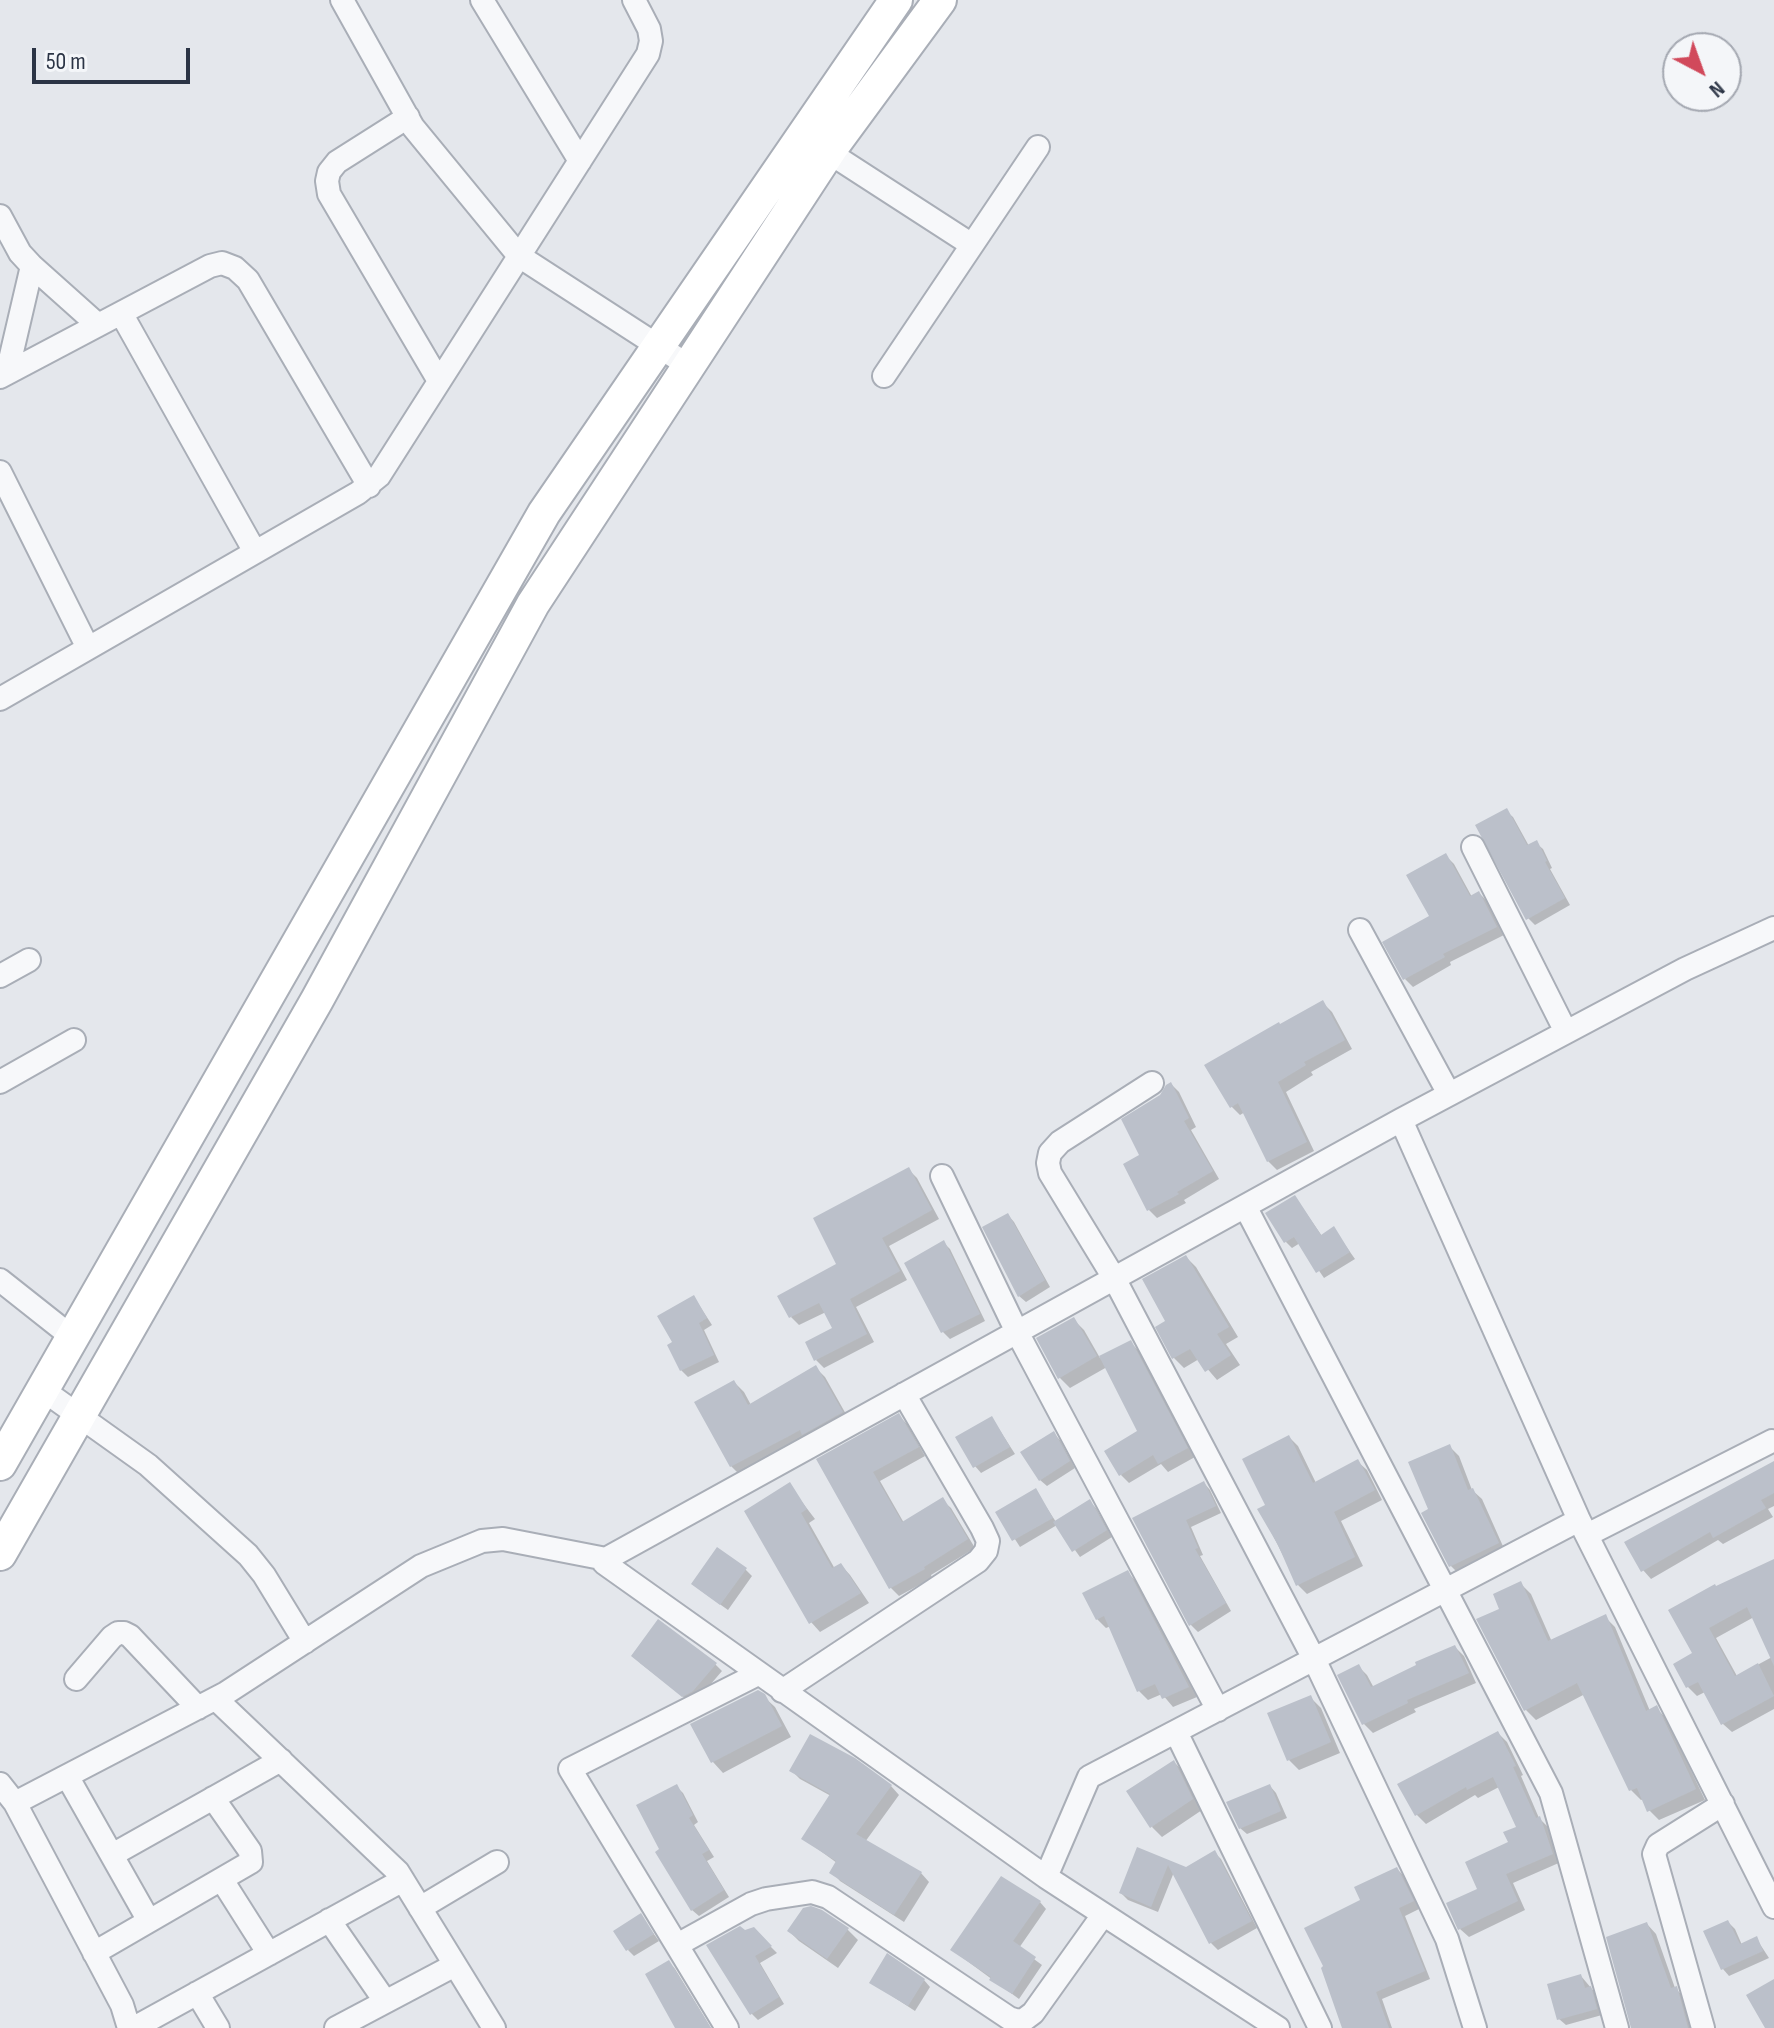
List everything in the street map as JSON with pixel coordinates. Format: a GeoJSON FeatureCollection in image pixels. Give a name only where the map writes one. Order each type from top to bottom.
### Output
{"type":"FeatureCollection","features":[{"type":"Feature","properties":{"kind":"street"},"geometry":{"type":"LineString","coordinates":[[342,0],[429,148],[519,256],[689,366]]}},
{"type":"Feature","properties":{"kind":"street"},"geometry":{"type":"LineString","coordinates":[[482,0],[580,161]]}},
{"type":"Feature","properties":{"kind":"street"},"geometry":{"type":"LineString","coordinates":[[0,699],[369,486],[379,476],[648,54],[651,41],[649,29],[634,0]]}},
{"type":"Feature","properties":{"kind":"street"},"geometry":{"type":"LineString","coordinates":[[0,1554],[317,1000],[533,604],[689,366],[896,0]]}},
{"type":"Feature","properties":{"kind":"street"},"geometry":{"type":"LineString","coordinates":[[0,1464],[544,513],[658,347],[816,144],[940,0]]}},
{"type":"Feature","properties":{"kind":"street"},"geometry":{"type":"LineString","coordinates":[[408,117],[337,162],[329,172],[327,181],[329,194],[439,381]]}},
{"type":"Feature","properties":{"kind":"street"},"geometry":{"type":"LineString","coordinates":[[816,144],[972,245]]}},
{"type":"Feature","properties":{"kind":"street"},"geometry":{"type":"LineString","coordinates":[[884,376],[1038,147]]}},
{"type":"Feature","properties":{"kind":"street"},"geometry":{"type":"LineString","coordinates":[[0,216],[20,253],[98,325]]}},
{"type":"Feature","properties":{"kind":"street"},"geometry":{"type":"LineString","coordinates":[[4,375],[210,266],[222,263],[235,268],[248,280],[369,486]]}},
{"type":"Feature","properties":{"kind":"street"},"geometry":{"type":"LineString","coordinates":[[4,375],[32,266]]}},
{"type":"Feature","properties":{"kind":"street"},"geometry":{"type":"LineString","coordinates":[[121,313],[255,552]]}},
{"type":"Feature","properties":{"kind":"street"},"geometry":{"type":"LineString","coordinates":[[0,472],[88,648]]}},
{"type":"Feature","properties":{"kind":"street"},"geometry":{"type":"LineString","coordinates":[[418,733],[453,749]]}},
{"type":"Feature","properties":{"kind":"street"},"geometry":{"type":"LineString","coordinates":[[1473,847],[1566,1032]]}},
{"type":"Feature","properties":{"kind":"street"},"geometry":{"type":"LineString","coordinates":[[15,1803],[207,1704],[414,1570],[492,1539],[606,1559],[1449,1094],[1685,969],[1774,928]]}},
{"type":"Feature","properties":{"kind":"street"},"geometry":{"type":"LineString","coordinates":[[1360,930],[1449,1094]]}},
{"type":"Feature","properties":{"kind":"street"},"geometry":{"type":"LineString","coordinates":[[1,973],[29,960]]}},
{"type":"Feature","properties":{"kind":"street"},"geometry":{"type":"LineString","coordinates":[[0,1082],[74,1040]]}},
{"type":"Feature","properties":{"kind":"street"},"geometry":{"type":"LineString","coordinates":[[1152,1083],[1060,1142],[1050,1153],[1050,1173],[1114,1278],[1314,1659],[1447,1939],[1475,2028]]}},
{"type":"Feature","properties":{"kind":"street"},"geometry":{"type":"LineString","coordinates":[[1401,1120],[1583,1527],[1774,1907]]}},
{"type":"Feature","properties":{"kind":"street"},"geometry":{"type":"LineString","coordinates":[[942,1176],[1017,1332],[1218,1710]]}},
{"type":"Feature","properties":{"kind":"street"},"geometry":{"type":"LineString","coordinates":[[1245,1206],[1551,1793],[1617,2028]]}},
{"type":"Feature","properties":{"kind":"street"},"geometry":{"type":"LineString","coordinates":[[0,1280],[72,1337]]}},
{"type":"Feature","properties":{"kind":"street"},"geometry":{"type":"LineString","coordinates":[[43,1390],[156,1473],[248,1555],[264,1575],[305,1642]]}},
{"type":"Feature","properties":{"kind":"street"},"geometry":{"type":"LineString","coordinates":[[782,1691],[978,1561],[986,1551],[988,1541],[982,1528],[904,1394]]}},
{"type":"Feature","properties":{"kind":"street"},"geometry":{"type":"LineString","coordinates":[[1046,1877],[1089,1777],[1444,1591],[1772,1441]]}},
{"type":"Feature","properties":{"kind":"street"},"geometry":{"type":"LineString","coordinates":[[606,1559],[604,1563],[1046,1877],[1278,2028]]}},
{"type":"Feature","properties":{"kind":"street"},"geometry":{"type":"LineString","coordinates":[[76,1679],[112,1637],[124,1633],[207,1704],[281,1760],[386,1858],[403,1880],[494,2028]]}},
{"type":"Feature","properties":{"kind":"street"},"geometry":{"type":"LineString","coordinates":[[727,2028],[570,1769],[758,1674]]}},
{"type":"Feature","properties":{"kind":"street"},"geometry":{"type":"LineString","coordinates":[[1176,1732],[1320,2028]]}},
{"type":"Feature","properties":{"kind":"street"},"geometry":{"type":"LineString","coordinates":[[112,1855],[281,1760]]}},
{"type":"Feature","properties":{"kind":"street"},"geometry":{"type":"LineString","coordinates":[[67,1776],[149,1921]]}},
{"type":"Feature","properties":{"kind":"street"},"geometry":{"type":"LineString","coordinates":[[0,1784],[15,1803],[132,2028],[403,1880]]}},
{"type":"Feature","properties":{"kind":"street"},"geometry":{"type":"LineString","coordinates":[[94,1953],[247,1866],[252,1856],[213,1798]]}},
{"type":"Feature","properties":{"kind":"street"},"geometry":{"type":"LineString","coordinates":[[1703,2028],[1654,1854],[1658,1845],[1723,1804]]}},
{"type":"Feature","properties":{"kind":"street"},"geometry":{"type":"LineString","coordinates":[[420,1908],[497,1862]]}},
{"type":"Feature","properties":{"kind":"street"},"geometry":{"type":"LineString","coordinates":[[222,1880],[269,1954]]}},
{"type":"Feature","properties":{"kind":"street"},"geometry":{"type":"LineString","coordinates":[[677,1945],[751,1904],[812,1892],[828,1897],[1009,2018],[1018,2021],[1033,2013],[1103,1915]]}},
{"type":"Feature","properties":{"kind":"street"},"geometry":{"type":"LineString","coordinates":[[329,1920],[385,2001]]}},
{"type":"Feature","properties":{"kind":"street"},"geometry":{"type":"LineString","coordinates":[[336,2028],[455,1965]]}},
{"type":"Feature","properties":{"kind":"street"},"geometry":{"type":"LineString","coordinates":[[197,1993],[218,2028]]}},
{"type":"Feature","properties":{"kind":"street"},"geometry":{"type":"LineString","coordinates":[[1292,2028],[1309,2005]]}},
{"type":"Feature","properties":{"kind":"building"},"geometry":{"type":"Polygon","coordinates":[[[1507,808],[1527,845],[1537,840],[1565,898],[1526,920],[1475,825],[1507,808]]]}},
{"type":"Feature","properties":{"kind":"building"},"geometry":{"type":"Polygon","coordinates":[[[1446,853],[1470,896],[1479,891],[1497,927],[1443,954],[1445,957],[1403,980],[1382,942],[1429,916],[1406,875],[1446,853]]]}},
{"type":"Feature","properties":{"kind":"building"},"geometry":{"type":"Polygon","coordinates":[[[1323,1000],[1345,1040],[1304,1062],[1306,1065],[1278,1082],[1307,1142],[1267,1162],[1238,1103],[1230,1108],[1204,1065],[1323,1000]]]}},
{"type":"Feature","properties":{"kind":"building"},"geometry":{"type":"Polygon","coordinates":[[[1171,1082],[1189,1118],[1184,1121],[1213,1171],[1147,1211],[1123,1164],[1139,1155],[1121,1119],[1160,1095],[1171,1082]]]}},
{"type":"Feature","properties":{"kind":"building"},"geometry":{"type":"Polygon","coordinates":[[[909,1167],[932,1210],[882,1238],[900,1271],[850,1299],[867,1334],[814,1361],[805,1342],[832,1328],[819,1303],[789,1318],[777,1296],[836,1264],[813,1218],[909,1167]]]}},
{"type":"Feature","properties":{"kind":"building"},"geometry":{"type":"Polygon","coordinates":[[[1295,1195],[1321,1235],[1334,1226],[1350,1252],[1316,1273],[1294,1237],[1284,1243],[1265,1213],[1295,1195]]]}},
{"type":"Feature","properties":{"kind":"building"},"geometry":{"type":"Polygon","coordinates":[[[1008,1213],[1045,1280],[1018,1297],[982,1227],[1008,1213]]]}},
{"type":"Feature","properties":{"kind":"building"},"geometry":{"type":"Polygon","coordinates":[[[944,1240],[980,1314],[941,1333],[904,1263],[944,1240]]]}},
{"type":"Feature","properties":{"kind":"building"},"geometry":{"type":"Polygon","coordinates":[[[1186,1255],[1229,1327],[1217,1334],[1231,1355],[1205,1372],[1190,1349],[1172,1359],[1155,1327],[1165,1321],[1142,1279],[1186,1255]]]}},
{"type":"Feature","properties":{"kind":"building"},"geometry":{"type":"Polygon","coordinates":[[[694,1295],[707,1318],[699,1323],[714,1355],[680,1371],[667,1345],[672,1342],[657,1316],[694,1295]]]}},
{"type":"Feature","properties":{"kind":"building"},"geometry":{"type":"Polygon","coordinates":[[[1074,1317],[1097,1356],[1058,1379],[1036,1338],[1074,1317]]]}},
{"type":"Feature","properties":{"kind":"building"},"geometry":{"type":"Polygon","coordinates":[[[1131,1340],[1188,1448],[1158,1464],[1153,1455],[1119,1476],[1104,1451],[1137,1431],[1099,1356],[1131,1340]]]}},
{"type":"Feature","properties":{"kind":"building"},"geometry":{"type":"Polygon","coordinates":[[[816,1365],[843,1412],[802,1435],[800,1430],[730,1467],[694,1402],[734,1380],[748,1405],[816,1365]]]}},
{"type":"Feature","properties":{"kind":"building"},"geometry":{"type":"Polygon","coordinates":[[[899,1413],[919,1447],[873,1472],[902,1522],[943,1497],[968,1539],[889,1589],[816,1459],[899,1413]]]}},
{"type":"Feature","properties":{"kind":"building"},"geometry":{"type":"Polygon","coordinates":[[[992,1416],[1010,1447],[973,1468],[955,1437],[992,1416]]]}},
{"type":"Feature","properties":{"kind":"building"},"geometry":{"type":"Polygon","coordinates":[[[1054,1431],[1070,1461],[1039,1481],[1020,1452],[1054,1431]]]}},
{"type":"Feature","properties":{"kind":"building"},"geometry":{"type":"Polygon","coordinates":[[[1289,1435],[1313,1483],[1358,1459],[1375,1490],[1334,1512],[1355,1557],[1296,1586],[1278,1545],[1257,1509],[1265,1505],[1242,1459],[1289,1435]]]}},
{"type":"Feature","properties":{"kind":"building"},"geometry":{"type":"Polygon","coordinates":[[[1450,1444],[1468,1490],[1473,1488],[1499,1543],[1449,1567],[1421,1513],[1428,1509],[1408,1462],[1450,1444]]]}},
{"type":"Feature","properties":{"kind":"building"},"geometry":{"type":"Polygon","coordinates":[[[1774,1461],[1774,1493],[1761,1500],[1766,1508],[1713,1538],[1710,1532],[1641,1572],[1624,1542],[1774,1461]]]}},
{"type":"Feature","properties":{"kind":"building"},"geometry":{"type":"Polygon","coordinates":[[[1204,1481],[1216,1506],[1186,1520],[1198,1548],[1195,1549],[1226,1603],[1189,1626],[1132,1518],[1204,1481]]]}},
{"type":"Feature","properties":{"kind":"building"},"geometry":{"type":"Polygon","coordinates":[[[790,1482],[807,1509],[801,1513],[832,1568],[841,1563],[861,1593],[809,1624],[744,1511],[790,1482]]]}},
{"type":"Feature","properties":{"kind":"building"},"geometry":{"type":"Polygon","coordinates":[[[1036,1488],[1053,1518],[1012,1541],[995,1512],[1036,1488]]]}},
{"type":"Feature","properties":{"kind":"building"},"geometry":{"type":"Polygon","coordinates":[[[1090,1499],[1107,1530],[1072,1552],[1053,1522],[1090,1499]]]}},
{"type":"Feature","properties":{"kind":"building"},"geometry":{"type":"Polygon","coordinates":[[[717,1547],[747,1568],[720,1605],[691,1584],[717,1547]]]}},
{"type":"Feature","properties":{"kind":"building"},"geometry":{"type":"Polygon","coordinates":[[[1774,1559],[1774,1666],[1747,1607],[1709,1628],[1735,1676],[1758,1663],[1774,1696],[1721,1725],[1698,1682],[1686,1688],[1673,1664],[1692,1653],[1668,1610],[1715,1584],[1774,1559]]]}},
{"type":"Feature","properties":{"kind":"building"},"geometry":{"type":"Polygon","coordinates":[[[1128,1570],[1189,1687],[1162,1699],[1155,1684],[1137,1692],[1104,1616],[1096,1620],[1082,1593],[1128,1570]]]}},
{"type":"Feature","properties":{"kind":"building"},"geometry":{"type":"Polygon","coordinates":[[[1521,1581],[1548,1641],[1606,1614],[1646,1711],[1657,1705],[1696,1789],[1647,1812],[1637,1788],[1629,1791],[1577,1683],[1524,1711],[1476,1619],[1499,1609],[1493,1594],[1521,1581]]]}},
{"type":"Feature","properties":{"kind":"building"},"geometry":{"type":"Polygon","coordinates":[[[658,1619],[717,1663],[693,1691],[682,1697],[631,1656],[658,1619]]]}},
{"type":"Feature","properties":{"kind":"building"},"geometry":{"type":"Polygon","coordinates":[[[1455,1645],[1469,1673],[1407,1700],[1408,1703],[1362,1725],[1337,1675],[1359,1664],[1371,1687],[1416,1665],[1415,1662],[1455,1645]]]}},
{"type":"Feature","properties":{"kind":"building"},"geometry":{"type":"Polygon","coordinates":[[[758,1690],[765,1694],[782,1726],[711,1763],[690,1724],[758,1690]]]}},
{"type":"Feature","properties":{"kind":"building"},"geometry":{"type":"Polygon","coordinates":[[[1311,1695],[1331,1742],[1287,1761],[1267,1713],[1311,1695]]]}},
{"type":"Feature","properties":{"kind":"building"},"geometry":{"type":"Polygon","coordinates":[[[1498,1731],[1516,1766],[1513,1767],[1536,1818],[1540,1816],[1553,1854],[1506,1874],[1518,1901],[1458,1930],[1446,1903],[1477,1889],[1465,1862],[1508,1842],[1503,1832],[1516,1827],[1493,1777],[1467,1790],[1466,1787],[1415,1816],[1397,1784],[1498,1731]]]}},
{"type":"Feature","properties":{"kind":"building"},"geometry":{"type":"Polygon","coordinates":[[[810,1734],[855,1758],[892,1785],[856,1834],[922,1872],[894,1915],[829,1873],[836,1861],[801,1839],[830,1794],[789,1771],[810,1734]]]}},
{"type":"Feature","properties":{"kind":"building"},"geometry":{"type":"Polygon","coordinates":[[[1174,1760],[1193,1799],[1150,1828],[1126,1791],[1174,1760]]]}},
{"type":"Feature","properties":{"kind":"building"},"geometry":{"type":"Polygon","coordinates":[[[677,1784],[693,1815],[689,1818],[709,1850],[702,1854],[724,1890],[691,1911],[655,1852],[659,1849],[636,1805],[677,1784]]]}},
{"type":"Feature","properties":{"kind":"building"},"geometry":{"type":"Polygon","coordinates":[[[1270,1784],[1281,1811],[1239,1829],[1226,1802],[1270,1784]]]}},
{"type":"Feature","properties":{"kind":"building"},"geometry":{"type":"Polygon","coordinates":[[[1137,1847],[1186,1867],[1215,1850],[1252,1921],[1209,1944],[1168,1865],[1151,1907],[1119,1893],[1137,1847]]]}},
{"type":"Feature","properties":{"kind":"building"},"geometry":{"type":"Polygon","coordinates":[[[1397,1867],[1414,1901],[1399,1908],[1425,1971],[1376,1992],[1389,2028],[1342,2028],[1321,1968],[1323,1966],[1304,1928],[1360,1900],[1354,1887],[1397,1867]]]}},
{"type":"Feature","properties":{"kind":"building"},"geometry":{"type":"Polygon","coordinates":[[[1001,1876],[1041,1901],[1013,1941],[1036,1957],[1012,1994],[950,1950],[1001,1876]]]}},
{"type":"Feature","properties":{"kind":"building"},"geometry":{"type":"Polygon","coordinates":[[[811,1906],[849,1928],[827,1959],[787,1931],[803,1908],[811,1906]]]}},
{"type":"Feature","properties":{"kind":"building"},"geometry":{"type":"Polygon","coordinates":[[[641,1913],[654,1934],[626,1951],[613,1931],[641,1913]]]}},
{"type":"Feature","properties":{"kind":"building"},"geometry":{"type":"Polygon","coordinates":[[[1728,1920],[1740,1944],[1757,1936],[1763,1951],[1721,1970],[1703,1931],[1728,1920]]]}},
{"type":"Feature","properties":{"kind":"building"},"geometry":{"type":"Polygon","coordinates":[[[1647,1922],[1671,1988],[1677,1986],[1688,2028],[1631,2028],[1606,1937],[1647,1922]]]}},
{"type":"Feature","properties":{"kind":"building"},"geometry":{"type":"Polygon","coordinates":[[[740,1926],[745,1930],[754,1927],[772,1946],[755,1956],[779,1997],[750,2015],[706,1945],[740,1926]]]}},
{"type":"Feature","properties":{"kind":"building"},"geometry":{"type":"Polygon","coordinates":[[[887,1953],[925,1979],[908,2006],[869,1983],[887,1953]]]}},
{"type":"Feature","properties":{"kind":"building"},"geometry":{"type":"Polygon","coordinates":[[[669,1960],[711,2028],[675,2028],[645,1974],[669,1960]]]}},
{"type":"Feature","properties":{"kind":"building"},"geometry":{"type":"Polygon","coordinates":[[[1581,1974],[1585,1988],[1591,1986],[1597,2009],[1557,2020],[1547,1984],[1581,1974]]]}},
{"type":"Feature","properties":{"kind":"building"},"geometry":{"type":"Polygon","coordinates":[[[1774,1979],[1774,2028],[1765,2028],[1746,1995],[1774,1979]]]}}]}
